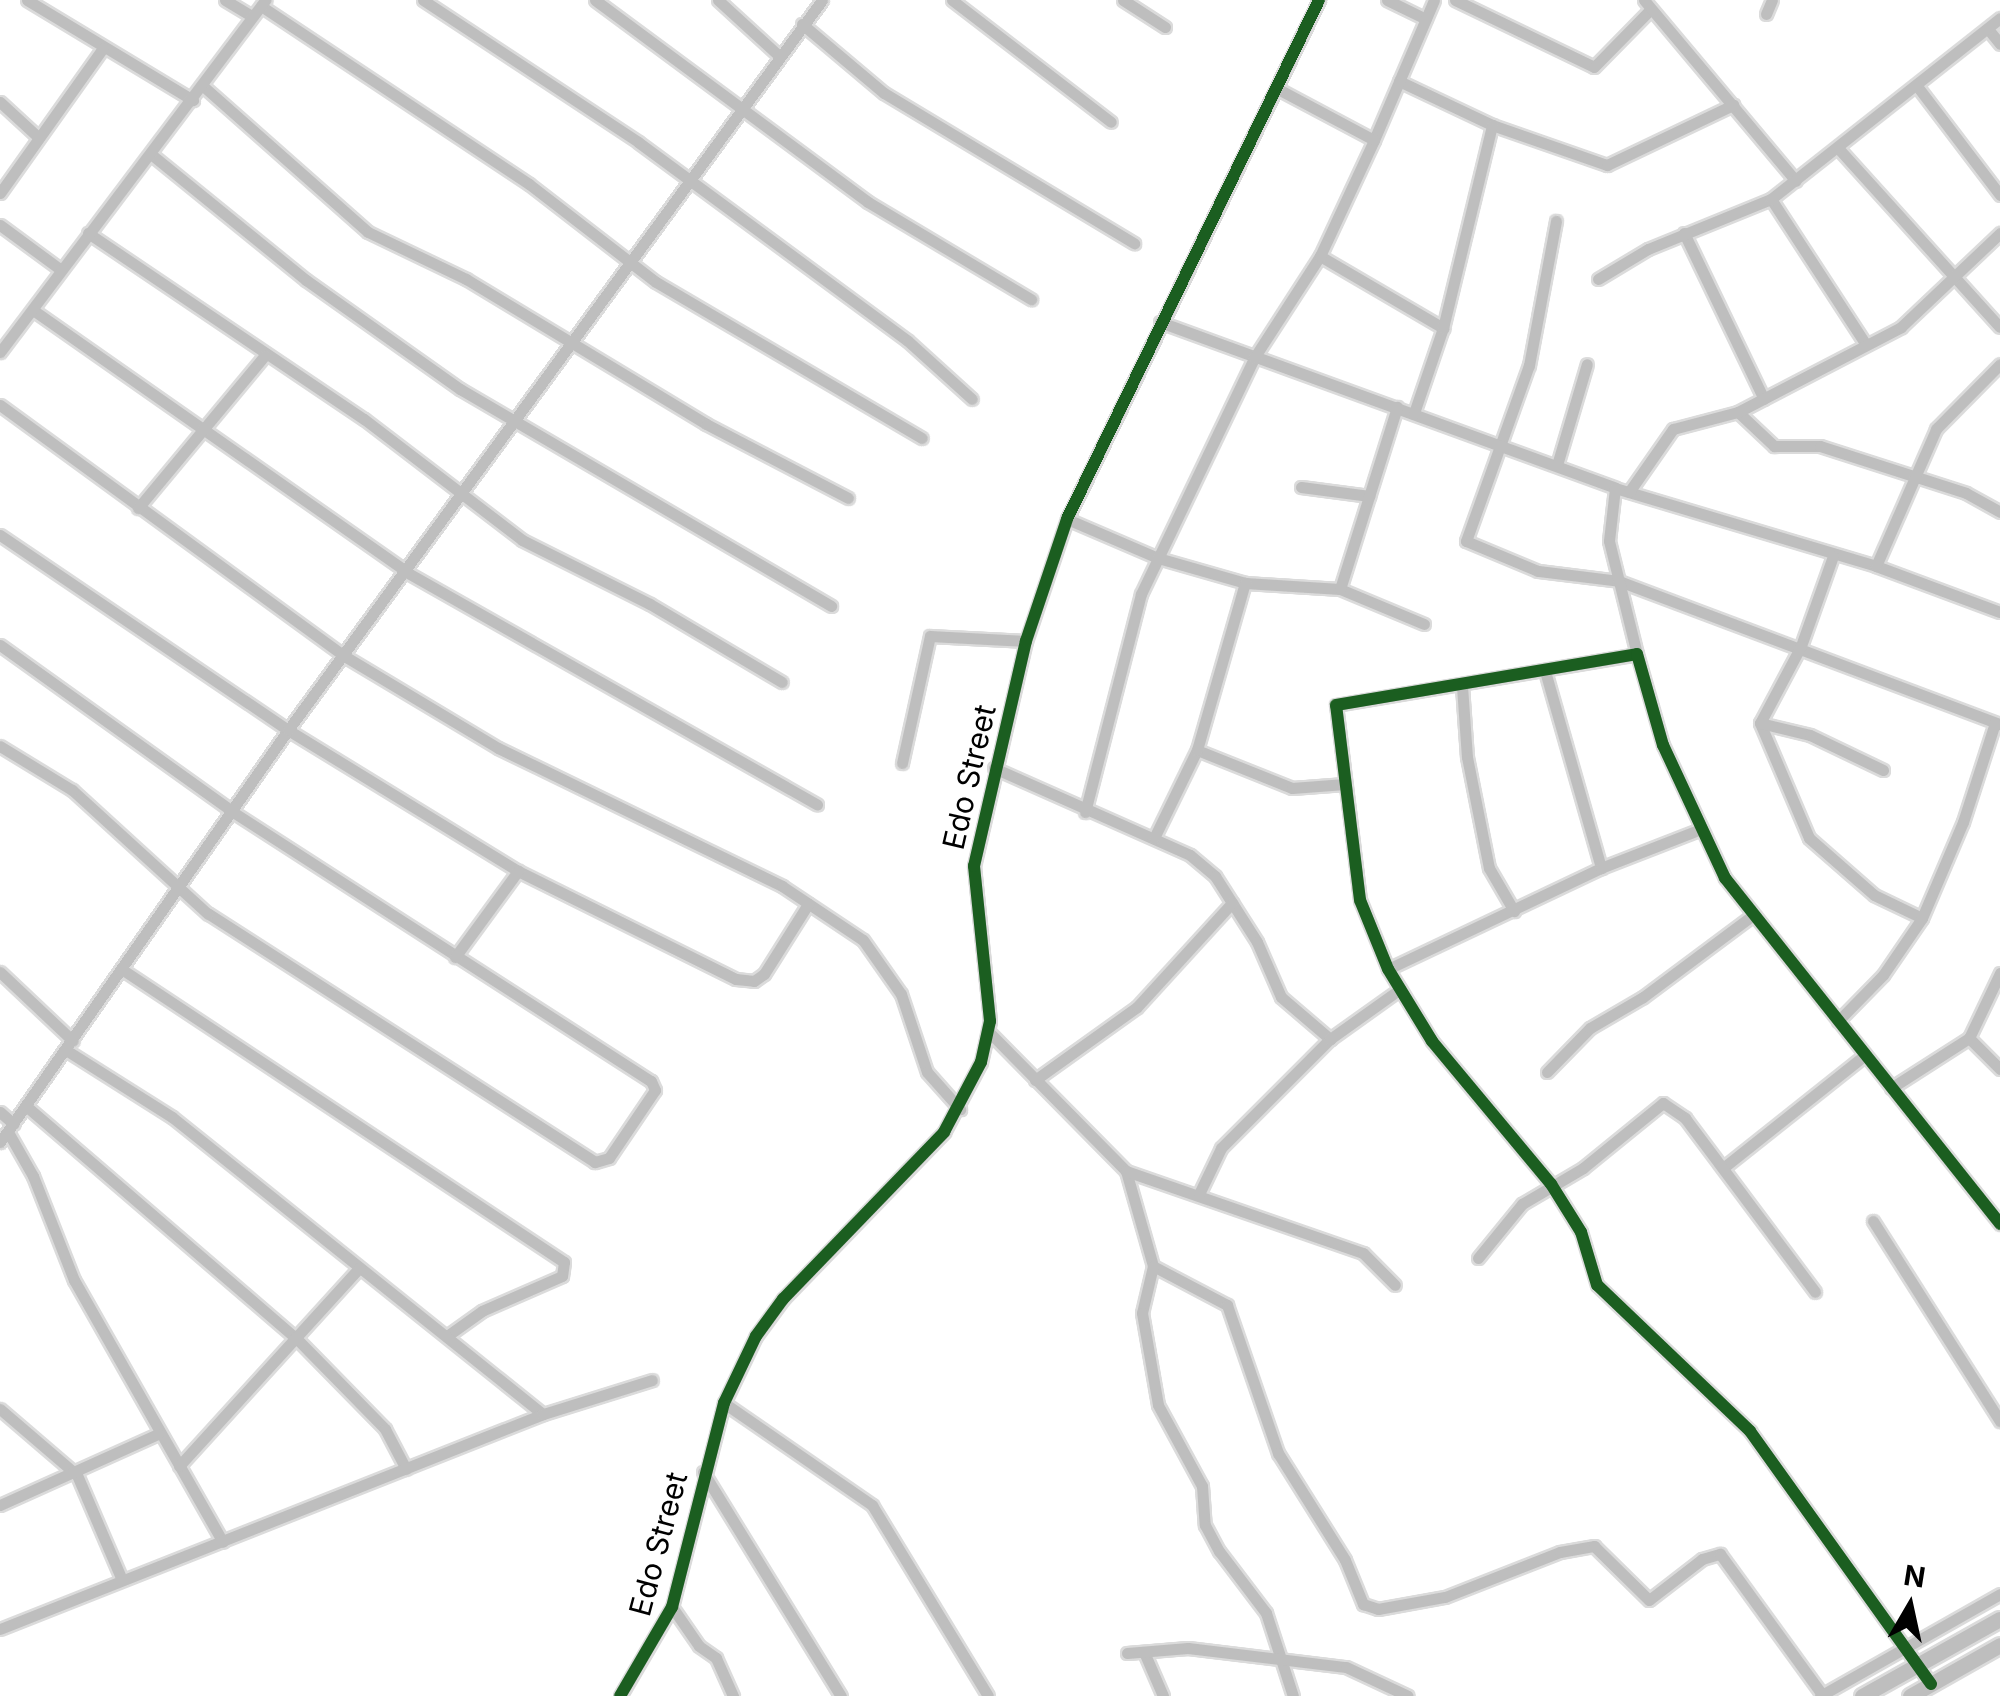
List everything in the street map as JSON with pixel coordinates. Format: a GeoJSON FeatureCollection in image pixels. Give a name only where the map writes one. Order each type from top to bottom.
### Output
{"type":"FeatureCollection","features":[{"type":"Feature","properties":{"kind":"highway"},"geometry":{"type":"LineString","coordinates":[[1862,1696],[2000,1618]]}},
{"type":"Feature","properties":{"kind":"highway"},"geometry":{"type":"LineString","coordinates":[[1910,1696],[2000,1645]]}},
{"type":"Feature","properties":{"kind":"street"},"geometry":{"type":"LineString","coordinates":[[27,0],[193,100]]}},
{"type":"Feature","properties":{"kind":"street"},"geometry":{"type":"LineString","coordinates":[[225,0],[252,16]]}},
{"type":"Feature","properties":{"kind":"street"},"geometry":{"type":"LineString","coordinates":[[423,0],[638,142],[690,186],[908,341],[972,398]]}},
{"type":"Feature","properties":{"kind":"street"},"geometry":{"type":"LineString","coordinates":[[596,0],[868,202],[1031,299]]}},
{"type":"Feature","properties":{"kind":"street"},"geometry":{"type":"LineString","coordinates":[[718,0],[777,54]]}},
{"type":"Feature","properties":{"kind":"street"},"geometry":{"type":"LineString","coordinates":[[7,1133],[288,730],[346,657],[690,186],[777,54],[822,0]]}},
{"type":"Feature","properties":{"kind":"street"},"geometry":{"type":"LineString","coordinates":[[952,0],[1111,122]]}},
{"type":"Feature","properties":{"kind":"street"},"geometry":{"type":"LineString","coordinates":[[1123,0],[1165,26]]}},
{"type":"Feature","properties":{"kind":"street","name":"Edo Street"},"geometry":{"type":"LineString","coordinates":[[624,1694],[672,1607],[703,1472],[724,1403],[783,1299],[921,1158],[960,1108],[990,1033],[973,876],[994,768],[1026,642],[1067,519],[1318,0]]}},
{"type":"Feature","properties":{"kind":"street"},"geometry":{"type":"LineString","coordinates":[[1388,0],[1426,19]]}},
{"type":"Feature","properties":{"kind":"street"},"geometry":{"type":"LineString","coordinates":[[1085,812],[1141,594],[1254,358],[1320,256],[1434,0]]}},
{"type":"Feature","properties":{"kind":"street"},"geometry":{"type":"LineString","coordinates":[[1455,0],[1594,66],[1647,4],[1796,181]]}},
{"type":"Feature","properties":{"kind":"street"},"geometry":{"type":"LineString","coordinates":[[1766,14],[1772,0]]}},
{"type":"Feature","properties":{"kind":"street"},"geometry":{"type":"LineString","coordinates":[[0,352],[264,3],[530,184],[633,264],[922,438]]}},
{"type":"Feature","properties":{"kind":"street"},"geometry":{"type":"LineString","coordinates":[[1598,278],[1684,232],[1770,199],[2000,18]]}},
{"type":"Feature","properties":{"kind":"street"},"geometry":{"type":"LineString","coordinates":[[802,24],[884,93],[1134,243]]}},
{"type":"Feature","properties":{"kind":"street"},"geometry":{"type":"LineString","coordinates":[[1988,29],[2000,44]]}},
{"type":"Feature","properties":{"kind":"street"},"geometry":{"type":"LineString","coordinates":[[0,193],[104,48]]}},
{"type":"Feature","properties":{"kind":"street"},"geometry":{"type":"LineString","coordinates":[[1399,81],[1492,125],[1607,164],[1733,104]]}},
{"type":"Feature","properties":{"kind":"street"},"geometry":{"type":"LineString","coordinates":[[203,86],[368,232],[466,279],[574,346],[848,498]]}},
{"type":"Feature","properties":{"kind":"street"},"geometry":{"type":"LineString","coordinates":[[1917,86],[2000,195]]}},
{"type":"Feature","properties":{"kind":"street"},"geometry":{"type":"LineString","coordinates":[[1278,89],[1374,140]]}},
{"type":"Feature","properties":{"kind":"street"},"geometry":{"type":"LineString","coordinates":[[0,102],[38,137]]}},
{"type":"Feature","properties":{"kind":"street"},"geometry":{"type":"LineString","coordinates":[[1414,412],[1442,328],[1492,125]]}},
{"type":"Feature","properties":{"kind":"street"},"geometry":{"type":"LineString","coordinates":[[1838,148],[1954,283],[2000,327]]}},
{"type":"Feature","properties":{"kind":"street"},"geometry":{"type":"LineString","coordinates":[[152,155],[306,280],[460,389],[520,420],[585,465],[831,606]]}},
{"type":"Feature","properties":{"kind":"street"},"geometry":{"type":"LineString","coordinates":[[1770,199],[1866,344]]}},
{"type":"Feature","properties":{"kind":"street"},"geometry":{"type":"LineString","coordinates":[[1556,221],[1529,365],[1502,443],[1468,522],[1466,541],[1538,571],[1618,582],[1801,646],[1997,723],[1963,822],[1922,918],[1884,975],[1838,1021]]}},
{"type":"Feature","properties":{"kind":"street"},"geometry":{"type":"LineString","coordinates":[[0,225],[60,269]]}},
{"type":"Feature","properties":{"kind":"street"},"geometry":{"type":"LineString","coordinates":[[1684,232],[1764,399]]}},
{"type":"Feature","properties":{"kind":"street"},"geometry":{"type":"LineString","coordinates":[[2000,233],[1954,283],[1902,327],[1738,412],[1673,429],[1622,490],[1607,526],[1618,582],[1664,745],[1701,829],[1753,915],[2000,1224]]}},
{"type":"Feature","properties":{"kind":"street"},"geometry":{"type":"LineString","coordinates":[[88,234],[364,419],[461,500],[522,540],[650,604],[782,682]]}},
{"type":"Feature","properties":{"kind":"street"},"geometry":{"type":"LineString","coordinates":[[1320,256],[1442,328]]}},
{"type":"Feature","properties":{"kind":"street"},"geometry":{"type":"LineString","coordinates":[[33,310],[408,573],[817,804]]}},
{"type":"Feature","properties":{"kind":"street"},"geometry":{"type":"LineString","coordinates":[[1160,322],[1502,443],[1622,490],[1876,566],[2000,612]]}},
{"type":"Feature","properties":{"kind":"street"},"geometry":{"type":"LineString","coordinates":[[138,508],[265,356]]}},
{"type":"Feature","properties":{"kind":"street"},"geometry":{"type":"LineString","coordinates":[[1557,465],[1588,364]]}},
{"type":"Feature","properties":{"kind":"street"},"geometry":{"type":"LineString","coordinates":[[1876,566],[1912,475],[1936,429],[2000,364]]}},
{"type":"Feature","properties":{"kind":"street"},"geometry":{"type":"LineString","coordinates":[[0,405],[346,657],[498,748],[808,904],[864,940],[885,966],[927,1072],[960,1108]]}},
{"type":"Feature","properties":{"kind":"street"},"geometry":{"type":"LineString","coordinates":[[1340,589],[1397,407]]}},
{"type":"Feature","properties":{"kind":"street"},"geometry":{"type":"LineString","coordinates":[[1738,412],[1774,446],[1820,446],[1912,475],[2000,512]]}},
{"type":"Feature","properties":{"kind":"street"},"geometry":{"type":"LineString","coordinates":[[1300,487],[1369,496]]}},
{"type":"Feature","properties":{"kind":"street"},"geometry":{"type":"LineString","coordinates":[[1067,519],[1158,558],[1245,583],[1340,589],[1424,624]]}},
{"type":"Feature","properties":{"kind":"street"},"geometry":{"type":"LineString","coordinates":[[0,534],[288,730],[518,871],[745,982],[764,974],[808,904]]}},
{"type":"Feature","properties":{"kind":"street"},"geometry":{"type":"LineString","coordinates":[[1833,556],[1801,646],[1760,722],[1796,816],[1822,854],[1874,896],[1922,918]]}},
{"type":"Feature","properties":{"kind":"street"},"geometry":{"type":"LineString","coordinates":[[1154,838],[1197,750],[1245,583]]}},
{"type":"Feature","properties":{"kind":"street"},"geometry":{"type":"LineString","coordinates":[[902,763],[930,636],[1026,642]]}},
{"type":"Feature","properties":{"kind":"street"},"geometry":{"type":"LineString","coordinates":[[0,645],[233,812],[654,1085],[609,1158],[595,1162],[435,1062],[179,891],[142,850],[72,790],[0,746]]}},
{"type":"Feature","properties":{"kind":"street"},"geometry":{"type":"LineString","coordinates":[[1637,654],[1462,686],[1341,700],[1334,712],[1360,900],[1388,969],[1432,1042],[1551,1184],[1581,1232],[1597,1284],[1733,1410],[1932,1684]]}},
{"type":"Feature","properties":{"kind":"street"},"geometry":{"type":"LineString","coordinates":[[1545,671],[1601,868]]}},
{"type":"Feature","properties":{"kind":"street"},"geometry":{"type":"LineString","coordinates":[[1462,686],[1467,756],[1489,868],[1514,910]]}},
{"type":"Feature","properties":{"kind":"street"},"geometry":{"type":"LineString","coordinates":[[1760,722],[1810,735],[1883,770]]}},
{"type":"Feature","properties":{"kind":"street"},"geometry":{"type":"LineString","coordinates":[[1197,750],[1292,788],[1346,784]]}},
{"type":"Feature","properties":{"kind":"street"},"geometry":{"type":"LineString","coordinates":[[994,768],[1085,812],[1190,855],[1232,903],[1281,998],[1330,1039]]}},
{"type":"Feature","properties":{"kind":"street"},"geometry":{"type":"LineString","coordinates":[[1388,969],[1601,868],[1701,829]]}},
{"type":"Feature","properties":{"kind":"street"},"geometry":{"type":"LineString","coordinates":[[456,957],[518,871]]}},
{"type":"Feature","properties":{"kind":"street"},"geometry":{"type":"LineString","coordinates":[[1035,1080],[1138,1007],[1232,903]]}},
{"type":"Feature","properties":{"kind":"street"},"geometry":{"type":"LineString","coordinates":[[1547,1072],[1590,1028],[1643,997],[1753,915]]}},
{"type":"Feature","properties":{"kind":"street"},"geometry":{"type":"LineString","coordinates":[[123,970],[564,1262],[562,1276],[482,1310],[447,1336]]}},
{"type":"Feature","properties":{"kind":"street"},"geometry":{"type":"LineString","coordinates":[[0,972],[69,1046],[172,1117],[543,1414]]}},
{"type":"Feature","properties":{"kind":"street"},"geometry":{"type":"LineString","coordinates":[[1891,1088],[1969,1038],[2000,973]]}},
{"type":"Feature","properties":{"kind":"street"},"geometry":{"type":"LineString","coordinates":[[1199,1194],[1221,1148],[1330,1039],[1400,988]]}},
{"type":"Feature","properties":{"kind":"street"},"geometry":{"type":"LineString","coordinates":[[990,1033],[1126,1171],[1363,1253],[1395,1284]]}},
{"type":"Feature","properties":{"kind":"street"},"geometry":{"type":"LineString","coordinates":[[1969,1038],[2000,1069]]}},
{"type":"Feature","properties":{"kind":"street"},"geometry":{"type":"LineString","coordinates":[[1723,1168],[1865,1055]]}},
{"type":"Feature","properties":{"kind":"street"},"geometry":{"type":"LineString","coordinates":[[1478,1258],[1515,1211],[1551,1184],[1583,1168],[1659,1103],[1676,1108],[1723,1168],[1734,1193],[1814,1292]]}},
{"type":"Feature","properties":{"kind":"street"},"geometry":{"type":"LineString","coordinates":[[26,1106],[297,1339],[385,1429],[406,1469]]}},
{"type":"Feature","properties":{"kind":"street"},"geometry":{"type":"LineString","coordinates":[[0,1112],[7,1133],[33,1176],[74,1280],[158,1434],[223,1542]]}},
{"type":"Feature","properties":{"kind":"street"},"geometry":{"type":"LineString","coordinates":[[1126,1171],[1153,1266],[1142,1313],[1158,1405],[1202,1486],[1206,1525],[1266,1613],[1285,1658],[1292,1696]]}},
{"type":"Feature","properties":{"kind":"street"},"geometry":{"type":"LineString","coordinates":[[1873,1221],[2000,1421]]}},
{"type":"Feature","properties":{"kind":"street"},"geometry":{"type":"LineString","coordinates":[[1153,1266],[1230,1311],[1278,1453],[1368,1608],[1444,1597],[1560,1552],[1594,1546],[1648,1600],[1702,1559],[1720,1554],[1822,1696],[2000,1594]]}},
{"type":"Feature","properties":{"kind":"street"},"geometry":{"type":"LineString","coordinates":[[180,1466],[359,1268]]}},
{"type":"Feature","properties":{"kind":"street"},"geometry":{"type":"LineString","coordinates":[[0,1628],[543,1414],[652,1380]]}},
{"type":"Feature","properties":{"kind":"street"},"geometry":{"type":"LineString","coordinates":[[724,1403],[872,1505],[988,1696]]}},
{"type":"Feature","properties":{"kind":"street"},"geometry":{"type":"LineString","coordinates":[[0,1409],[77,1476],[122,1580]]}},
{"type":"Feature","properties":{"kind":"street"},"geometry":{"type":"LineString","coordinates":[[0,1505],[77,1476],[158,1434]]}},
{"type":"Feature","properties":{"kind":"street"},"geometry":{"type":"LineString","coordinates":[[703,1472],[842,1696]]}},
{"type":"Feature","properties":{"kind":"street"},"geometry":{"type":"LineString","coordinates":[[672,1607],[699,1646],[716,1658],[732,1696]]}},
{"type":"Feature","properties":{"kind":"street"},"geometry":{"type":"LineString","coordinates":[[1127,1653],[1188,1648],[1346,1667],[1408,1696]]}},
{"type":"Feature","properties":{"kind":"street"},"geometry":{"type":"LineString","coordinates":[[1144,1652],[1163,1696]]}},
{"type":"Feature","properties":{"kind":"cycle path"},"geometry":{"type":"LineString","coordinates":[[620,1696],[672,1607],[724,1403],[756,1336],[783,1299],[944,1132],[981,1062],[990,1021],[974,866],[1026,641],[1067,519],[1319,0]]}},
{"type":"Feature","properties":{"kind":"cycle path"},"geometry":{"type":"LineString","coordinates":[[1931,1684],[1750,1431],[1597,1285],[1581,1232],[1551,1184],[1432,1041],[1388,969],[1360,900],[1336,705],[1637,654],[1663,745],[1725,878],[2000,1224]]}}]}
